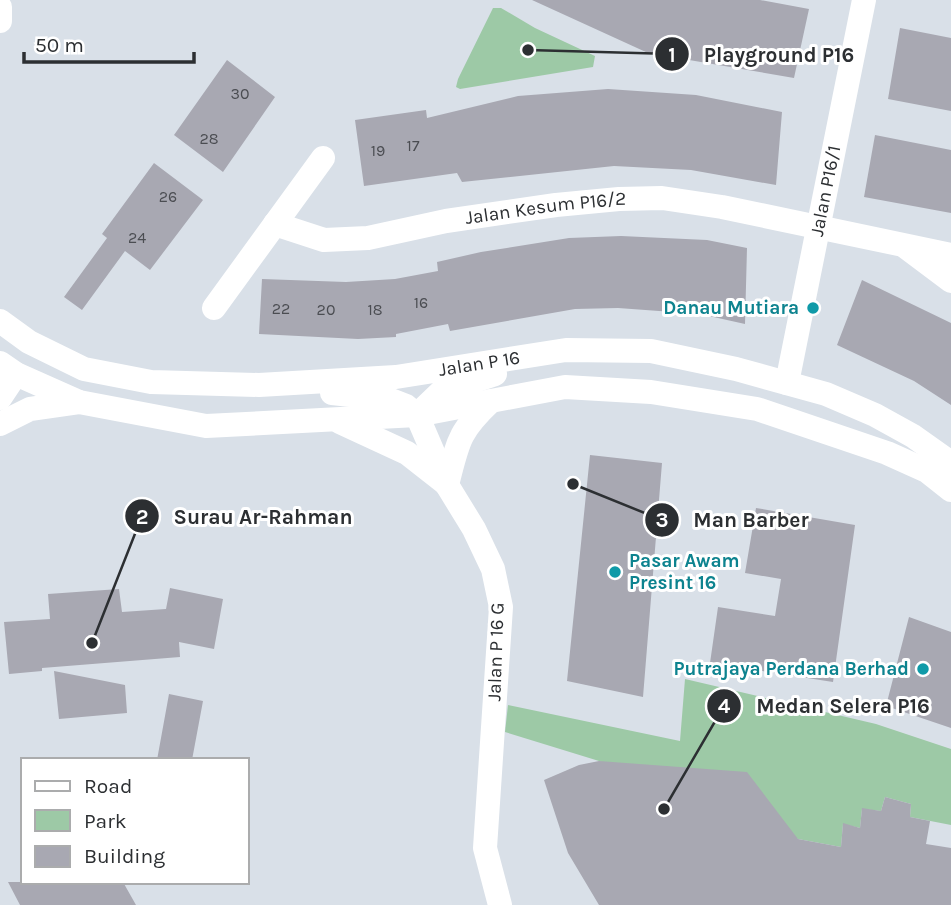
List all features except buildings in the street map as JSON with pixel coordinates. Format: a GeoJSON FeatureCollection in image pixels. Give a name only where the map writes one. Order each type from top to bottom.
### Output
{"type":"FeatureCollection","features":[{"type":"Feature","properties":{"kind":"street","name":"Jalan P16/1"},"geometry":{"type":"LineString","coordinates":[[787,383],[864,0]]}},
{"type":"Feature","properties":{"kind":"street"},"geometry":{"type":"LineString","coordinates":[[0,8],[0,21]]}},
{"type":"Feature","properties":{"kind":"street"},"geometry":{"type":"LineString","coordinates":[[214,309],[323,158]]}},
{"type":"Feature","properties":{"kind":"street","name":"Jalan Kesum P16/2"},"geometry":{"type":"LineString","coordinates":[[275,225],[324,240],[368,238],[446,221],[556,205],[662,198],[820,226],[951,255]]}},
{"type":"Feature","properties":{"kind":"street"},"geometry":{"type":"LineString","coordinates":[[901,243],[951,281]]}},
{"type":"Feature","properties":{"kind":"street","name":"Jalan P 16"},"geometry":{"type":"LineString","coordinates":[[0,321],[29,342],[84,369],[151,382],[260,385],[396,377],[566,350],[651,351],[736,369],[825,394],[875,415],[914,436],[951,463]]}},
{"type":"Feature","properties":{"kind":"street"},"geometry":{"type":"LineString","coordinates":[[0,331],[10,347],[0,398]]}},
{"type":"Feature","properties":{"kind":"street"},"geometry":{"type":"LineString","coordinates":[[260,385],[388,399],[406,406],[417,415],[441,392],[566,350]]}},
{"type":"Feature","properties":{"kind":"street"},"geometry":{"type":"LineString","coordinates":[[8,368],[84,369]]}},
{"type":"Feature","properties":{"kind":"street","name":"Jalan P 16"},"geometry":{"type":"LineString","coordinates":[[8,368],[79,402],[206,426],[417,415],[565,387],[652,391],[757,409],[887,453],[927,471],[951,490]]}},
{"type":"Feature","properties":{"kind":"street"},"geometry":{"type":"LineString","coordinates":[[334,420],[407,453],[447,485],[459,438],[472,419],[491,401]]}},
{"type":"Feature","properties":{"kind":"street"},"geometry":{"type":"LineString","coordinates":[[0,425],[30,409],[79,402]]}},
{"type":"Feature","properties":{"kind":"street","name":"Jalan P 16 G"},"geometry":{"type":"LineString","coordinates":[[417,415],[447,485],[474,529],[493,569],[501,607],[485,848],[500,905]]}},
{"type":"Feature","properties":{"kind":"green space"},"geometry":{"type":"Polygon","coordinates":[[[493,8],[501,8],[535,28],[595,56],[593,67],[460,89],[456,87],[493,8]]]}},
{"type":"Feature","properties":{"kind":"green space"},"geometry":{"type":"Polygon","coordinates":[[[685,679],[876,724],[951,749],[951,825],[910,817],[911,804],[885,797],[881,811],[862,809],[860,828],[843,824],[841,847],[798,839],[599,761],[505,732],[508,705],[680,741],[685,679]]]}},
{"type":"Feature","properties":{"kind":"place","name":"Playground P16"},"geometry":{"type":"Point","coordinates":[528,50]}},
{"type":"Feature","properties":{"kind":"place","name":"Danau Mutiara"},"geometry":{"type":"Point","coordinates":[813,308]}},
{"type":"Feature","properties":{"kind":"place","name":"Man Barber"},"geometry":{"type":"Point","coordinates":[573,484]}},
{"type":"Feature","properties":{"kind":"place","name":"Pasar Awam Presint 16"},"geometry":{"type":"Point","coordinates":[615,572]}},
{"type":"Feature","properties":{"kind":"place","name":"Surau Ar-Rahman"},"geometry":{"type":"Point","coordinates":[92,643]}},
{"type":"Feature","properties":{"kind":"place","name":"Putrajaya Perdana Berhad"},"geometry":{"type":"Point","coordinates":[923,669]}},
{"type":"Feature","properties":{"kind":"place","name":"Medan Selera P16"},"geometry":{"type":"Point","coordinates":[664,809]}}]}
